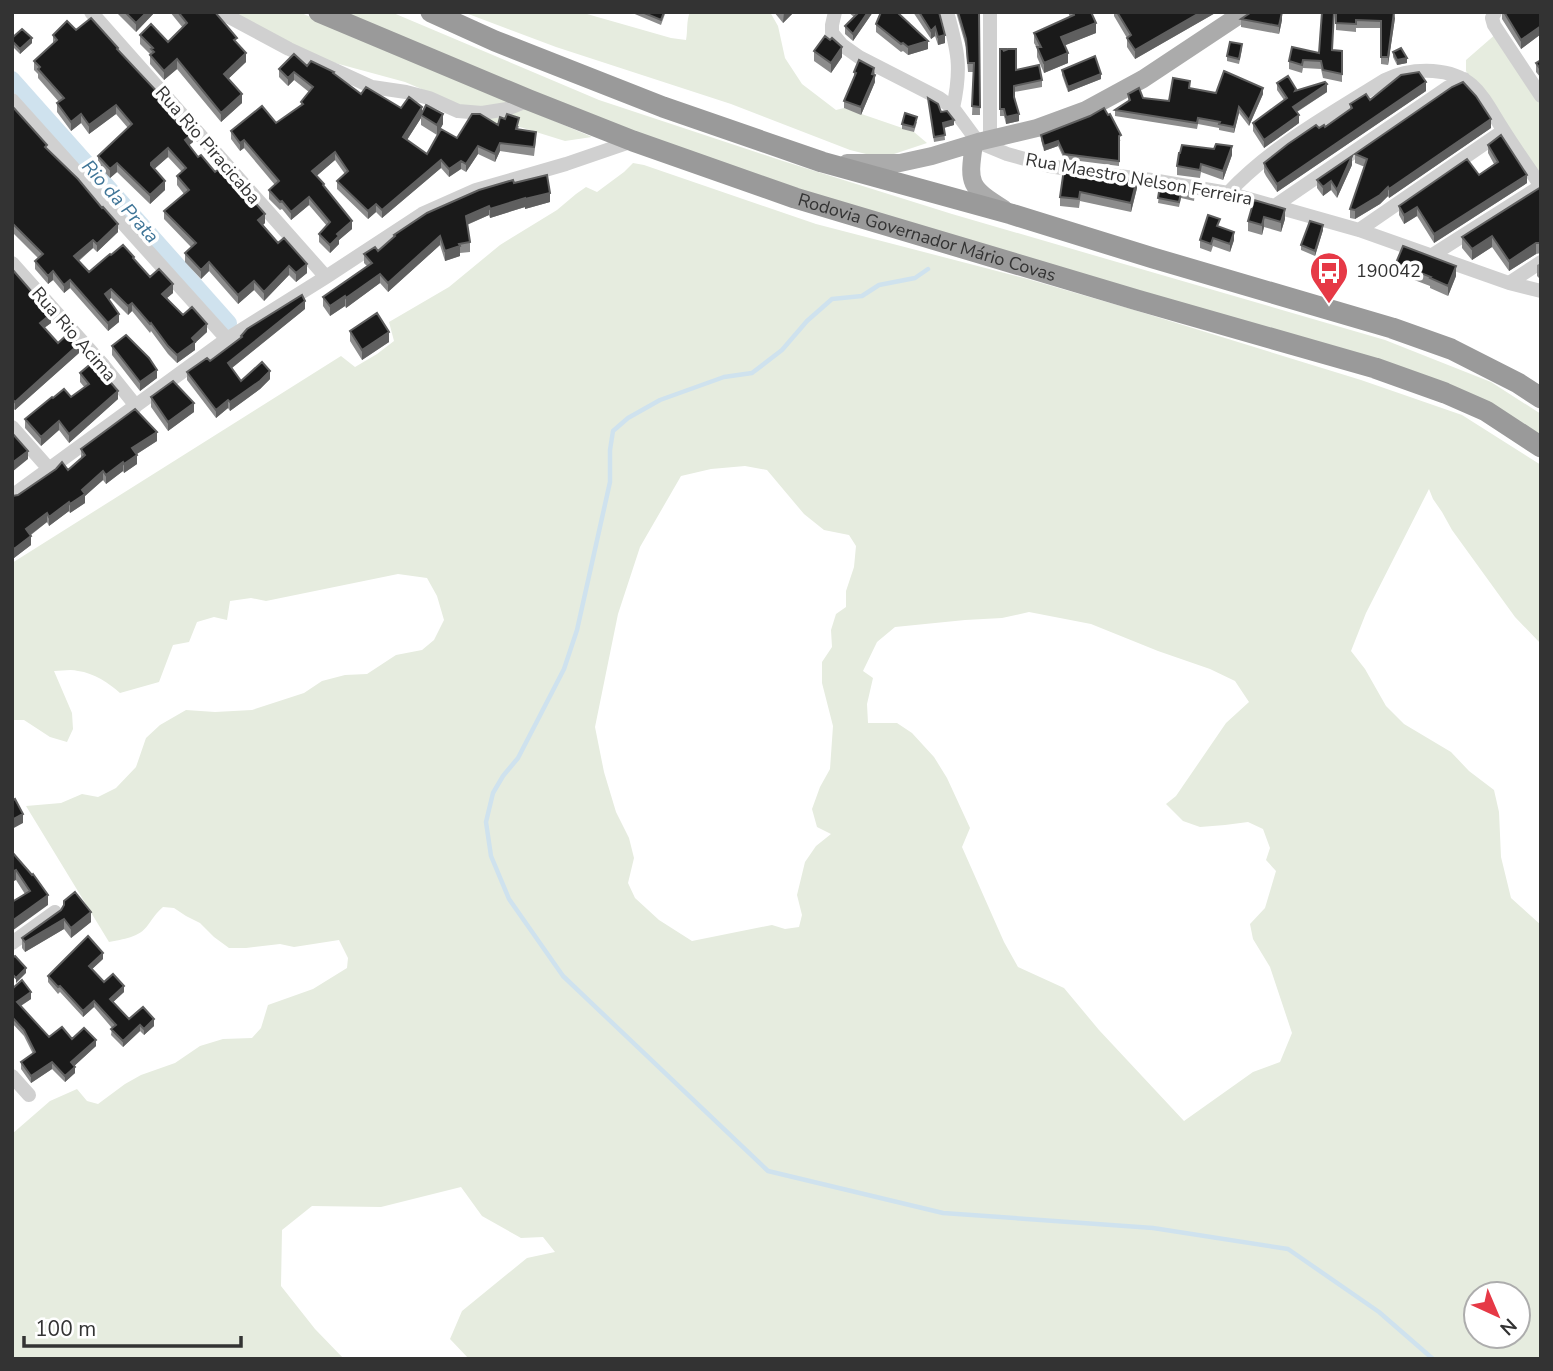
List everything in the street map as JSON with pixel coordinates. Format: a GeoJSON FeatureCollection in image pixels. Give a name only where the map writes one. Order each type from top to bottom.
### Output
{"type":"FeatureCollection","features":[{"type":"Feature","properties":{"kind":"highway","name":"Rodovia Governador Mário Covas"},"geometry":{"type":"LineString","coordinates":[[319,12],[633,141],[807,202],[1376,368],[1486,411],[1541,447]]}},
{"type":"Feature","properties":{"kind":"highway"},"geometry":{"type":"LineString","coordinates":[[431,12],[495,41],[663,107],[822,162],[1012,214],[1416,336],[1451,349],[1518,383],[1541,398]]}},
{"type":"Feature","properties":{"kind":"main road"},"geometry":{"type":"LineString","coordinates":[[822,162],[900,163],[1061,120],[1107,100],[1168,64],[1244,12]]}},
{"type":"Feature","properties":{"kind":"main road"},"geometry":{"type":"LineString","coordinates":[[981,142],[971,169],[973,183],[983,195],[1012,214]]}},
{"type":"Feature","properties":{"kind":"street","name":"Rua Rio Piracicaba"},"geometry":{"type":"LineString","coordinates":[[91,12],[326,277]]}},
{"type":"Feature","properties":{"kind":"street"},"geometry":{"type":"LineString","coordinates":[[220,12],[289,49],[372,88],[407,92],[458,111],[482,113],[507,109],[529,100]]}},
{"type":"Feature","properties":{"kind":"street"},"geometry":{"type":"LineString","coordinates":[[835,12],[832,33],[842,45],[859,57],[939,98],[953,108],[981,142]]}},
{"type":"Feature","properties":{"kind":"street"},"geometry":{"type":"LineString","coordinates":[[947,12],[959,68],[953,108]]}},
{"type":"Feature","properties":{"kind":"street"},"geometry":{"type":"LineString","coordinates":[[981,142],[990,12]]}},
{"type":"Feature","properties":{"kind":"street"},"geometry":{"type":"LineString","coordinates":[[1494,17],[1541,96]]}},
{"type":"Feature","properties":{"kind":"street"},"geometry":{"type":"LineString","coordinates":[[1228,193],[1247,173],[1280,147],[1385,80],[1415,70],[1451,73],[1464,79],[1484,100],[1541,186],[1430,256]]}},
{"type":"Feature","properties":{"kind":"street"},"geometry":{"type":"LineString","coordinates":[[1276,205],[1464,79]]}},
{"type":"Feature","properties":{"kind":"street"},"geometry":{"type":"LineString","coordinates":[[12,100],[227,339]]}},
{"type":"Feature","properties":{"kind":"street"},"geometry":{"type":"LineString","coordinates":[[1359,230],[1503,131]]}},
{"type":"Feature","properties":{"kind":"street"},"geometry":{"type":"LineString","coordinates":[[12,496],[227,339],[422,214],[476,190],[633,141]]}},
{"type":"Feature","properties":{"kind":"street","name":"Rua Maestro Nelson Ferreira"},"geometry":{"type":"LineString","coordinates":[[981,142],[1042,164],[1228,193],[1276,205],[1359,230],[1509,283],[1541,291]]}},
{"type":"Feature","properties":{"kind":"street"},"geometry":{"type":"LineString","coordinates":[[1509,283],[1541,262]]}},
{"type":"Feature","properties":{"kind":"street","name":"Rua Rio Acima"},"geometry":{"type":"LineString","coordinates":[[12,263],[136,406]]}},
{"type":"Feature","properties":{"kind":"street"},"geometry":{"type":"LineString","coordinates":[[12,427],[50,470]]}},
{"type":"Feature","properties":{"kind":"street"},"geometry":{"type":"LineString","coordinates":[[12,943],[55,912]]}},
{"type":"Feature","properties":{"kind":"street"},"geometry":{"type":"LineString","coordinates":[[12,1076],[29,1096]]}},
{"type":"Feature","properties":{"kind":"shaded area"},"geometry":{"type":"Polygon","coordinates":[[[230,12],[299,12],[592,137],[565,141],[507,123],[499,129],[450,101],[405,82],[313,57],[230,12]]]}},
{"type":"Feature","properties":{"kind":"shaded area"},"geometry":{"type":"Polygon","coordinates":[[[341,12],[391,12],[599,100],[783,161],[952,214],[1385,340],[1491,382],[1541,414],[1541,441],[1486,406],[631,139],[341,12]]]}},
{"type":"Feature","properties":{"kind":"shaded area"},"geometry":{"type":"Polygon","coordinates":[[[463,12],[580,12],[686,40],[690,12],[770,12],[778,26],[785,58],[802,84],[836,110],[844,108],[914,132],[927,143],[882,158],[850,150],[731,104],[556,47],[463,12]]]}},
{"type":"Feature","properties":{"kind":"shaded area"},"geometry":{"type":"Polygon","coordinates":[[[1497,33],[1541,89],[1541,179],[1466,71],[1466,60],[1497,33]]]}},
{"type":"Feature","properties":{"kind":"shaded area"},"geometry":{"type":"Polygon","coordinates":[[[633,163],[644,165],[816,224],[1024,278],[1361,380],[1462,415],[1541,465],[1541,644],[1515,617],[1452,530],[1429,489],[1366,613],[1351,651],[1365,669],[1386,706],[1404,724],[1451,752],[1469,771],[1494,790],[1499,812],[1501,857],[1511,898],[1541,925],[1541,1359],[469,1359],[450,1339],[462,1311],[527,1258],[555,1252],[543,1237],[521,1238],[482,1216],[461,1187],[381,1207],[312,1206],[282,1230],[281,1286],[315,1329],[344,1359],[12,1359],[12,1134],[50,1101],[77,1089],[87,1101],[98,1104],[125,1084],[141,1075],[175,1063],[200,1046],[223,1039],[252,1038],[261,1028],[268,1005],[313,989],[347,968],[348,958],[339,940],[294,947],[280,944],[229,948],[200,923],[174,908],[163,907],[140,933],[109,942],[26,806],[61,803],[82,794],[98,797],[116,788],[136,767],[146,738],[160,725],[186,710],[252,710],[304,693],[322,681],[345,675],[367,674],[396,655],[422,650],[434,640],[444,620],[437,596],[427,578],[398,574],[266,601],[251,598],[230,601],[227,620],[214,617],[197,622],[189,642],[173,645],[159,682],[120,693],[90,674],[72,670],[54,671],[72,713],[73,729],[67,742],[50,737],[24,720],[12,720],[12,563],[341,356],[355,367],[377,354],[394,341],[389,322],[449,287],[500,245],[557,210],[586,187],[597,192],[633,163]],[[745,466],[711,469],[681,476],[640,547],[618,614],[595,727],[604,772],[634,858],[628,883],[635,898],[659,920],[692,941],[772,925],[785,929],[799,927],[802,915],[797,895],[805,862],[816,846],[831,834],[817,827],[812,809],[830,769],[833,726],[822,683],[822,662],[832,647],[831,630],[836,614],[846,607],[846,591],[854,567],[856,546],[849,535],[824,530],[804,514],[767,470],[745,466]],[[1029,612],[1002,618],[895,627],[877,642],[863,671],[873,678],[867,704],[868,723],[897,723],[912,733],[934,757],[947,778],[970,828],[962,847],[1004,942],[1018,967],[1064,988],[1099,1030],[1184,1121],[1253,1072],[1280,1062],[1292,1033],[1270,967],[1253,939],[1250,924],[1265,908],[1276,871],[1266,860],[1270,848],[1263,829],[1248,822],[1200,827],[1183,821],[1166,804],[1176,796],[1226,723],[1249,702],[1235,681],[1210,669],[1091,624],[1029,612]]]}},
{"type":"Feature","properties":{"kind":"building"},"geometry":{"type":"Polygon","coordinates":[[[125,12],[147,12],[136,23],[125,12]]]}},
{"type":"Feature","properties":{"kind":"building"},"geometry":{"type":"Polygon","coordinates":[[[178,12],[215,12],[246,53],[224,74],[242,94],[221,113],[177,59],[164,71],[150,55],[154,52],[151,49],[153,48],[140,35],[151,24],[168,42],[187,23],[178,12]]]}},
{"type":"Feature","properties":{"kind":"building"},"geometry":{"type":"Polygon","coordinates":[[[642,12],[664,12],[661,20],[642,12]]]}},
{"type":"Feature","properties":{"kind":"building"},"geometry":{"type":"Polygon","coordinates":[[[856,12],[868,12],[853,34],[845,26],[858,13],[856,12]]]}},
{"type":"Feature","properties":{"kind":"building"},"geometry":{"type":"Polygon","coordinates":[[[881,12],[897,12],[928,41],[908,47],[901,44],[876,24],[881,12]]]}},
{"type":"Feature","properties":{"kind":"building"},"geometry":{"type":"Polygon","coordinates":[[[919,12],[939,12],[945,35],[938,37],[935,27],[931,31],[919,12]]]}},
{"type":"Feature","properties":{"kind":"building"},"geometry":{"type":"Polygon","coordinates":[[[958,12],[979,12],[980,107],[972,106],[974,63],[968,63],[966,39],[958,12]]]}},
{"type":"Feature","properties":{"kind":"building"},"geometry":{"type":"Polygon","coordinates":[[[1073,12],[1091,12],[1096,23],[1061,37],[1068,53],[1044,63],[1037,47],[1041,47],[1034,33],[1074,15],[1073,12]]]}},
{"type":"Feature","properties":{"kind":"building"},"geometry":{"type":"Polygon","coordinates":[[[1117,12],[1201,12],[1135,50],[1127,38],[1131,35],[1117,12]]]}},
{"type":"Feature","properties":{"kind":"building"},"geometry":{"type":"Polygon","coordinates":[[[1256,12],[1282,12],[1279,26],[1241,19],[1256,12]]]}},
{"type":"Feature","properties":{"kind":"building"},"geometry":{"type":"Polygon","coordinates":[[[1322,12],[1334,12],[1332,50],[1342,51],[1342,74],[1323,70],[1321,61],[1303,60],[1302,65],[1289,61],[1292,47],[1319,53],[1322,12]]]}},
{"type":"Feature","properties":{"kind":"building"},"geometry":{"type":"Polygon","coordinates":[[[1336,12],[1394,12],[1388,57],[1381,57],[1381,21],[1356,20],[1356,24],[1336,23],[1336,12]]]}},
{"type":"Feature","properties":{"kind":"building"},"geometry":{"type":"Polygon","coordinates":[[[1504,12],[1541,12],[1541,26],[1521,40],[1504,12]]]}},
{"type":"Feature","properties":{"kind":"building"},"geometry":{"type":"Polygon","coordinates":[[[91,18],[162,97],[158,101],[177,122],[180,118],[193,133],[185,140],[198,157],[201,155],[215,172],[223,166],[247,200],[250,197],[265,214],[258,220],[278,243],[284,238],[307,264],[296,273],[289,266],[264,292],[254,281],[238,295],[209,262],[201,270],[185,253],[196,243],[164,211],[189,190],[177,176],[186,168],[168,148],[151,163],[165,181],[150,195],[117,163],[110,169],[98,156],[132,124],[116,105],[89,125],[81,114],[71,122],[57,103],[64,98],[34,61],[57,40],[53,35],[67,21],[76,30],[91,18]]]}},
{"type":"Feature","properties":{"kind":"building"},"geometry":{"type":"Polygon","coordinates":[[[22,29],[32,38],[20,49],[12,38],[22,29]]]}},
{"type":"Feature","properties":{"kind":"building"},"geometry":{"type":"Polygon","coordinates":[[[825,36],[830,40],[832,38],[842,47],[831,63],[814,51],[825,36]]]}},
{"type":"Feature","properties":{"kind":"building"},"geometry":{"type":"Polygon","coordinates":[[[1230,42],[1242,44],[1239,59],[1227,56],[1230,42]]]}},
{"type":"Feature","properties":{"kind":"building"},"geometry":{"type":"Polygon","coordinates":[[[1401,48],[1407,58],[1397,60],[1393,52],[1401,48]]]}},
{"type":"Feature","properties":{"kind":"building"},"geometry":{"type":"Polygon","coordinates":[[[1000,49],[1016,49],[1016,70],[1039,65],[1042,80],[1014,86],[1019,114],[1006,117],[1004,109],[1000,109],[1000,49]]]}},
{"type":"Feature","properties":{"kind":"building"},"geometry":{"type":"Polygon","coordinates":[[[294,54],[307,66],[311,61],[334,72],[361,94],[366,87],[401,108],[409,97],[422,107],[403,137],[427,154],[441,129],[457,138],[472,114],[480,114],[498,125],[500,117],[505,119],[507,114],[519,118],[516,129],[536,132],[534,147],[500,143],[495,154],[478,146],[466,164],[461,161],[449,169],[441,160],[382,210],[376,204],[368,211],[337,181],[348,171],[335,152],[312,171],[352,221],[337,234],[339,236],[330,245],[319,234],[330,222],[309,197],[291,212],[269,190],[279,181],[244,140],[240,143],[231,131],[262,106],[276,123],[303,104],[301,102],[313,87],[294,72],[288,78],[279,69],[294,54]]]}},
{"type":"Feature","properties":{"kind":"building"},"geometry":{"type":"Polygon","coordinates":[[[1095,56],[1101,74],[1068,87],[1062,70],[1095,56]]]}},
{"type":"Feature","properties":{"kind":"building"},"geometry":{"type":"Polygon","coordinates":[[[859,60],[874,68],[872,74],[875,75],[861,107],[844,101],[859,60]]]}},
{"type":"Feature","properties":{"kind":"building"},"geometry":{"type":"Polygon","coordinates":[[[1224,71],[1263,88],[1249,120],[1239,107],[1234,127],[1198,118],[1197,123],[1115,110],[1130,100],[1128,94],[1139,88],[1143,98],[1169,101],[1173,78],[1190,81],[1189,88],[1216,93],[1224,71]]]}},
{"type":"Feature","properties":{"kind":"building"},"geometry":{"type":"Polygon","coordinates":[[[1419,72],[1426,82],[1277,184],[1264,163],[1288,144],[1316,125],[1319,128],[1324,125],[1325,127],[1352,108],[1350,104],[1366,94],[1370,100],[1401,75],[1419,72]]]}},
{"type":"Feature","properties":{"kind":"building"},"geometry":{"type":"Polygon","coordinates":[[[1288,76],[1295,91],[1325,82],[1327,84],[1293,107],[1299,115],[1264,140],[1253,123],[1287,98],[1277,83],[1288,76]]]}},
{"type":"Feature","properties":{"kind":"building"},"geometry":{"type":"Polygon","coordinates":[[[1463,82],[1491,119],[1380,195],[1355,210],[1350,209],[1367,159],[1355,154],[1463,82]]]}},
{"type":"Feature","properties":{"kind":"building"},"geometry":{"type":"Polygon","coordinates":[[[928,98],[938,104],[941,112],[947,111],[954,120],[943,123],[945,135],[934,137],[928,98]]]}},
{"type":"Feature","properties":{"kind":"building"},"geometry":{"type":"Polygon","coordinates":[[[426,105],[443,114],[437,125],[421,115],[426,105]]]}},
{"type":"Feature","properties":{"kind":"building"},"geometry":{"type":"Polygon","coordinates":[[[12,106],[47,145],[45,147],[118,224],[97,244],[93,240],[74,256],[89,272],[123,245],[150,277],[159,269],[173,284],[162,294],[183,315],[192,307],[207,324],[192,338],[195,342],[177,355],[132,303],[128,306],[111,289],[105,294],[119,314],[108,323],[70,280],[64,285],[53,271],[48,276],[35,261],[43,254],[12,226],[12,106]]]}},
{"type":"Feature","properties":{"kind":"building"},"geometry":{"type":"Polygon","coordinates":[[[1104,108],[1121,135],[1119,161],[1064,154],[1058,141],[1044,146],[1041,135],[1104,108]]]}},
{"type":"Feature","properties":{"kind":"building"},"geometry":{"type":"Polygon","coordinates":[[[905,113],[917,117],[914,127],[902,124],[905,113]]]}},
{"type":"Feature","properties":{"kind":"building"},"geometry":{"type":"Polygon","coordinates":[[[1501,135],[1527,175],[1434,234],[1417,207],[1404,215],[1399,206],[1467,159],[1479,175],[1498,162],[1488,145],[1501,135]]]}},
{"type":"Feature","properties":{"kind":"building"},"geometry":{"type":"Polygon","coordinates":[[[1216,144],[1232,146],[1223,171],[1201,164],[1200,170],[1177,166],[1182,145],[1214,149],[1216,144]]]}},
{"type":"Feature","properties":{"kind":"building"},"geometry":{"type":"Polygon","coordinates":[[[1352,156],[1337,190],[1331,181],[1323,187],[1317,180],[1352,156]]]}},
{"type":"Feature","properties":{"kind":"building"},"geometry":{"type":"Polygon","coordinates":[[[1064,169],[1137,179],[1131,203],[1080,192],[1079,199],[1060,197],[1064,169]]]}},
{"type":"Feature","properties":{"kind":"building"},"geometry":{"type":"Polygon","coordinates":[[[547,175],[550,193],[490,209],[489,206],[466,216],[470,242],[445,251],[440,236],[388,283],[380,274],[330,306],[323,297],[372,263],[364,254],[375,247],[378,251],[394,235],[427,213],[479,190],[513,180],[514,183],[547,175]]]}},
{"type":"Feature","properties":{"kind":"building"},"geometry":{"type":"Polygon","coordinates":[[[1160,186],[1195,192],[1194,196],[1181,193],[1179,202],[1158,198],[1160,186]]]}},
{"type":"Feature","properties":{"kind":"building"},"geometry":{"type":"Polygon","coordinates":[[[1541,187],[1541,243],[1536,243],[1509,261],[1492,236],[1472,249],[1462,237],[1541,187]]]}},
{"type":"Feature","properties":{"kind":"building"},"geometry":{"type":"Polygon","coordinates":[[[1254,200],[1285,209],[1281,222],[1264,217],[1262,225],[1248,221],[1254,200]]]}},
{"type":"Feature","properties":{"kind":"building"},"geometry":{"type":"Polygon","coordinates":[[[1208,215],[1220,219],[1217,226],[1234,232],[1230,244],[1213,238],[1211,244],[1200,240],[1208,215]]]}},
{"type":"Feature","properties":{"kind":"building"},"geometry":{"type":"Polygon","coordinates":[[[1310,221],[1323,225],[1315,251],[1301,245],[1310,221]]]}},
{"type":"Feature","properties":{"kind":"building"},"geometry":{"type":"Polygon","coordinates":[[[1403,246],[1456,266],[1448,286],[1396,263],[1403,246]]]}},
{"type":"Feature","properties":{"kind":"building"},"geometry":{"type":"Polygon","coordinates":[[[12,269],[51,314],[40,323],[58,343],[69,333],[79,344],[15,402],[12,399],[12,269]]]}},
{"type":"Feature","properties":{"kind":"building"},"geometry":{"type":"Polygon","coordinates":[[[302,295],[305,301],[228,363],[241,381],[262,362],[270,371],[260,381],[216,410],[187,372],[207,358],[210,361],[242,337],[247,329],[302,295]]]}},
{"type":"Feature","properties":{"kind":"building"},"geometry":{"type":"Polygon","coordinates":[[[377,313],[389,332],[362,350],[350,331],[377,313]]]}},
{"type":"Feature","properties":{"kind":"building"},"geometry":{"type":"Polygon","coordinates":[[[126,335],[157,370],[140,382],[112,346],[126,335]]]}},
{"type":"Feature","properties":{"kind":"building"},"geometry":{"type":"Polygon","coordinates":[[[93,362],[118,391],[69,434],[59,421],[41,437],[25,419],[64,389],[71,397],[89,384],[80,373],[93,362]]]}},
{"type":"Feature","properties":{"kind":"building"},"geometry":{"type":"Polygon","coordinates":[[[173,381],[194,403],[168,422],[151,397],[173,381]]]}},
{"type":"Feature","properties":{"kind":"building"},"geometry":{"type":"Polygon","coordinates":[[[135,409],[157,432],[132,448],[137,455],[106,475],[103,471],[82,490],[85,494],[49,517],[47,513],[26,529],[31,536],[14,549],[12,496],[18,495],[62,462],[68,470],[85,455],[81,449],[135,409]]]}},
{"type":"Feature","properties":{"kind":"building"},"geometry":{"type":"Polygon","coordinates":[[[12,433],[28,451],[12,463],[12,433]]]}},
{"type":"Feature","properties":{"kind":"building"},"geometry":{"type":"Polygon","coordinates":[[[15,799],[23,814],[12,820],[12,801],[15,799]]]}},
{"type":"Feature","properties":{"kind":"building"},"geometry":{"type":"Polygon","coordinates":[[[12,852],[48,895],[12,921],[12,902],[30,891],[16,870],[12,872],[12,852]]]}},
{"type":"Feature","properties":{"kind":"building"},"geometry":{"type":"Polygon","coordinates":[[[75,892],[91,912],[71,928],[64,919],[25,942],[22,938],[61,910],[64,901],[75,892]]]}},
{"type":"Feature","properties":{"kind":"building"},"geometry":{"type":"Polygon","coordinates":[[[88,936],[103,953],[89,966],[104,982],[113,974],[124,986],[110,999],[129,1019],[143,1007],[154,1019],[144,1029],[140,1025],[123,1041],[111,1029],[116,1025],[94,1001],[83,1011],[48,976],[88,936]]]}},
{"type":"Feature","properties":{"kind":"building"},"geometry":{"type":"Polygon","coordinates":[[[15,956],[26,968],[16,978],[12,974],[12,958],[15,956]]]}},
{"type":"Feature","properties":{"kind":"building"},"geometry":{"type":"Polygon","coordinates":[[[22,980],[31,992],[17,1002],[49,1037],[62,1027],[72,1039],[84,1028],[96,1040],[71,1062],[75,1067],[65,1076],[52,1062],[31,1076],[21,1062],[35,1052],[24,1030],[12,1017],[12,989],[22,980]]]}},
{"type":"Feature","properties":{"kind":"waterway","name":"Rio da Prata"},"geometry":{"type":"LineString","coordinates":[[12,79],[229,323]]}},
{"type":"Feature","properties":{"kind":"waterway"},"geometry":{"type":"LineString","coordinates":[[928,269],[915,278],[879,285],[862,296],[832,299],[807,321],[782,350],[752,373],[724,377],[660,400],[628,418],[613,431],[610,482],[577,630],[564,669],[518,758],[493,793],[486,822],[491,856],[509,899],[563,976],[768,1171],[943,1213],[1153,1228],[1288,1249],[1379,1312],[1433,1359]]}},
{"type":"Feature","properties":{"kind":"place","name":"190042"},"geometry":{"type":"Point","coordinates":[1329,305]}}]}
